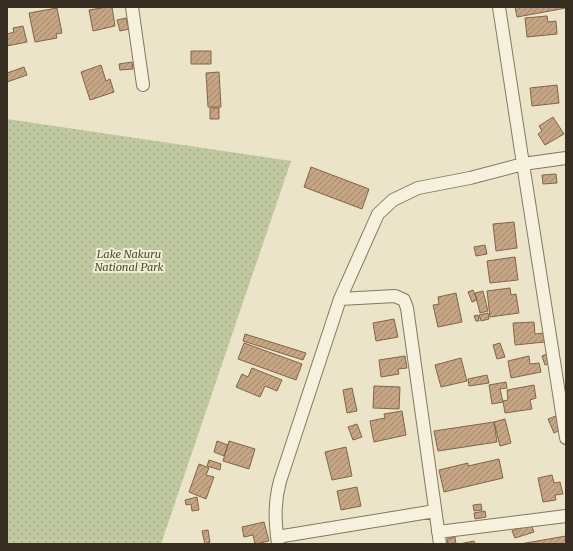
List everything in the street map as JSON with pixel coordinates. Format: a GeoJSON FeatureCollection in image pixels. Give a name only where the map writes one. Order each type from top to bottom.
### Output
{"type":"FeatureCollection","features":[{"type":"Feature","properties":{"kind":"street"},"geometry":{"type":"LineString","coordinates":[[132,7],[143,85]]}},
{"type":"Feature","properties":{"kind":"street"},"geometry":{"type":"LineString","coordinates":[[499,7],[566,438]]}},
{"type":"Feature","properties":{"kind":"street"},"geometry":{"type":"LineString","coordinates":[[435,511],[277,540],[275,514],[276,495],[340,299],[378,214],[393,200],[418,188],[470,178],[523,164],[566,158]]}},
{"type":"Feature","properties":{"kind":"street"},"geometry":{"type":"LineString","coordinates":[[340,299],[395,296],[404,300],[407,308],[440,544]]}},
{"type":"Feature","properties":{"kind":"street"},"geometry":{"type":"LineString","coordinates":[[438,532],[566,516]]}},
{"type":"Feature","properties":{"kind":"green space","name":"Lake Nakuru National Park"},"geometry":{"type":"Polygon","coordinates":[[[7,119],[291,161],[161,544],[7,544],[7,119]]]}},
{"type":"Feature","properties":{"kind":"building"},"geometry":{"type":"Polygon","coordinates":[[[112,7],[115,26],[93,31],[89,10],[112,7]]]}},
{"type":"Feature","properties":{"kind":"building"},"geometry":{"type":"Polygon","coordinates":[[[515,7],[566,7],[566,8],[517,17],[515,7]]]}},
{"type":"Feature","properties":{"kind":"building"},"geometry":{"type":"Polygon","coordinates":[[[57,8],[62,33],[56,34],[57,38],[35,42],[29,13],[57,8]]]}},
{"type":"Feature","properties":{"kind":"building"},"geometry":{"type":"Polygon","coordinates":[[[547,16],[548,22],[556,21],[557,34],[527,37],[525,18],[547,16]]]}},
{"type":"Feature","properties":{"kind":"building"},"geometry":{"type":"Polygon","coordinates":[[[126,18],[129,29],[120,31],[117,20],[126,18]]]}},
{"type":"Feature","properties":{"kind":"building"},"geometry":{"type":"Polygon","coordinates":[[[23,26],[27,42],[7,46],[7,34],[14,32],[13,28],[23,26]]]}},
{"type":"Feature","properties":{"kind":"building"},"geometry":{"type":"Polygon","coordinates":[[[191,51],[211,51],[211,64],[191,64],[191,51]]]}},
{"type":"Feature","properties":{"kind":"building"},"geometry":{"type":"Polygon","coordinates":[[[132,62],[133,69],[120,70],[119,64],[132,62]]]}},
{"type":"Feature","properties":{"kind":"building"},"geometry":{"type":"Polygon","coordinates":[[[101,65],[106,81],[110,79],[114,92],[90,100],[81,72],[101,65]]]}},
{"type":"Feature","properties":{"kind":"building"},"geometry":{"type":"Polygon","coordinates":[[[24,67],[27,75],[7,82],[7,73],[24,67]]]}},
{"type":"Feature","properties":{"kind":"building"},"geometry":{"type":"Polygon","coordinates":[[[219,72],[221,107],[208,107],[206,73],[219,72]]]}},
{"type":"Feature","properties":{"kind":"building"},"geometry":{"type":"Polygon","coordinates":[[[557,85],[559,103],[532,106],[530,88],[557,85]]]}},
{"type":"Feature","properties":{"kind":"building"},"geometry":{"type":"Polygon","coordinates":[[[210,108],[219,108],[219,119],[210,119],[210,108]]]}},
{"type":"Feature","properties":{"kind":"building"},"geometry":{"type":"Polygon","coordinates":[[[553,117],[564,134],[545,145],[538,134],[542,131],[539,126],[553,117]]]}},
{"type":"Feature","properties":{"kind":"building"},"geometry":{"type":"Polygon","coordinates":[[[311,167],[369,189],[362,209],[304,187],[311,167]]]}},
{"type":"Feature","properties":{"kind":"building"},"geometry":{"type":"Polygon","coordinates":[[[556,174],[557,183],[543,184],[542,175],[556,174]]]}},
{"type":"Feature","properties":{"kind":"building"},"geometry":{"type":"Polygon","coordinates":[[[514,222],[517,248],[496,251],[493,224],[514,222]]]}},
{"type":"Feature","properties":{"kind":"building"},"geometry":{"type":"Polygon","coordinates":[[[485,245],[487,254],[476,256],[474,247],[485,245]]]}},
{"type":"Feature","properties":{"kind":"building"},"geometry":{"type":"Polygon","coordinates":[[[515,257],[518,280],[490,283],[487,261],[515,257]]]}},
{"type":"Feature","properties":{"kind":"building"},"geometry":{"type":"Polygon","coordinates":[[[510,288],[511,295],[516,294],[519,313],[490,317],[487,291],[510,288]]]}},
{"type":"Feature","properties":{"kind":"building"},"geometry":{"type":"Polygon","coordinates":[[[473,290],[477,300],[472,302],[468,292],[473,290]]]}},
{"type":"Feature","properties":{"kind":"building"},"geometry":{"type":"Polygon","coordinates":[[[483,291],[488,311],[480,313],[475,293],[483,291]]]}},
{"type":"Feature","properties":{"kind":"building"},"geometry":{"type":"Polygon","coordinates":[[[456,293],[462,322],[438,327],[433,305],[439,304],[438,297],[456,293]]]}},
{"type":"Feature","properties":{"kind":"building"},"geometry":{"type":"Polygon","coordinates":[[[488,313],[489,319],[481,321],[479,315],[488,313]]]}},
{"type":"Feature","properties":{"kind":"building"},"geometry":{"type":"Polygon","coordinates":[[[478,315],[479,321],[476,321],[474,316],[478,315]]]}},
{"type":"Feature","properties":{"kind":"building"},"geometry":{"type":"Polygon","coordinates":[[[394,319],[398,337],[376,341],[373,323],[394,319]]]}},
{"type":"Feature","properties":{"kind":"building"},"geometry":{"type":"Polygon","coordinates":[[[534,322],[535,334],[544,333],[545,342],[515,345],[513,323],[534,322]]]}},
{"type":"Feature","properties":{"kind":"building"},"geometry":{"type":"Polygon","coordinates":[[[245,334],[306,353],[303,360],[243,341],[245,334]]]}},
{"type":"Feature","properties":{"kind":"building"},"geometry":{"type":"Polygon","coordinates":[[[244,343],[302,364],[296,380],[238,359],[244,343]]]}},
{"type":"Feature","properties":{"kind":"building"},"geometry":{"type":"Polygon","coordinates":[[[500,343],[505,357],[497,359],[493,345],[500,343]]]}},
{"type":"Feature","properties":{"kind":"building"},"geometry":{"type":"Polygon","coordinates":[[[547,354],[550,363],[545,365],[542,356],[547,354]]]}},
{"type":"Feature","properties":{"kind":"building"},"geometry":{"type":"Polygon","coordinates":[[[405,356],[407,368],[398,369],[399,374],[381,377],[379,360],[405,356]]]}},
{"type":"Feature","properties":{"kind":"building"},"geometry":{"type":"Polygon","coordinates":[[[529,356],[530,364],[539,363],[541,372],[511,378],[508,361],[529,356]]]}},
{"type":"Feature","properties":{"kind":"building"},"geometry":{"type":"Polygon","coordinates":[[[461,358],[467,381],[441,387],[435,365],[461,358]]]}},
{"type":"Feature","properties":{"kind":"building"},"geometry":{"type":"Polygon","coordinates":[[[252,368],[282,380],[277,391],[265,386],[260,397],[236,387],[242,374],[248,377],[252,368]]]}},
{"type":"Feature","properties":{"kind":"building"},"geometry":{"type":"Polygon","coordinates":[[[487,375],[489,383],[469,386],[468,379],[487,375]]]}},
{"type":"Feature","properties":{"kind":"building"},"geometry":{"type":"Polygon","coordinates":[[[506,382],[507,388],[500,389],[503,402],[492,404],[489,385],[506,382]]]}},
{"type":"Feature","properties":{"kind":"building"},"geometry":{"type":"Polygon","coordinates":[[[534,385],[536,398],[530,400],[532,409],[505,413],[503,401],[508,400],[507,390],[534,385]]]}},
{"type":"Feature","properties":{"kind":"building"},"geometry":{"type":"Polygon","coordinates":[[[374,386],[400,387],[399,409],[373,408],[374,386]]]}},
{"type":"Feature","properties":{"kind":"building"},"geometry":{"type":"Polygon","coordinates":[[[352,388],[357,411],[347,413],[343,390],[352,388]]]}},
{"type":"Feature","properties":{"kind":"building"},"geometry":{"type":"Polygon","coordinates":[[[402,411],[406,435],[374,442],[370,421],[385,418],[384,414],[402,411]]]}},
{"type":"Feature","properties":{"kind":"building"},"geometry":{"type":"Polygon","coordinates":[[[556,416],[562,429],[554,433],[548,419],[556,416]]]}},
{"type":"Feature","properties":{"kind":"building"},"geometry":{"type":"Polygon","coordinates":[[[505,419],[511,443],[500,446],[494,422],[505,419]]]}},
{"type":"Feature","properties":{"kind":"building"},"geometry":{"type":"Polygon","coordinates":[[[494,422],[497,442],[438,451],[434,431],[494,422]]]}},
{"type":"Feature","properties":{"kind":"building"},"geometry":{"type":"Polygon","coordinates":[[[357,424],[362,437],[353,440],[348,427],[357,424]]]}},
{"type":"Feature","properties":{"kind":"building"},"geometry":{"type":"Polygon","coordinates":[[[217,441],[228,445],[224,456],[214,452],[217,441]]]}},
{"type":"Feature","properties":{"kind":"building"},"geometry":{"type":"Polygon","coordinates":[[[229,441],[255,449],[249,469],[223,461],[229,441]]]}},
{"type":"Feature","properties":{"kind":"building"},"geometry":{"type":"Polygon","coordinates":[[[346,447],[352,476],[332,480],[325,452],[346,447]]]}},
{"type":"Feature","properties":{"kind":"building"},"geometry":{"type":"Polygon","coordinates":[[[499,459],[503,478],[444,492],[439,470],[468,463],[468,466],[499,459]]]}},
{"type":"Feature","properties":{"kind":"building"},"geometry":{"type":"Polygon","coordinates":[[[209,460],[221,464],[220,470],[207,466],[209,460]]]}},
{"type":"Feature","properties":{"kind":"building"},"geometry":{"type":"Polygon","coordinates":[[[199,464],[209,468],[206,475],[214,477],[206,499],[189,492],[199,464]]]}},
{"type":"Feature","properties":{"kind":"building"},"geometry":{"type":"Polygon","coordinates":[[[552,475],[554,483],[560,482],[563,494],[555,495],[556,500],[543,502],[538,478],[552,475]]]}},
{"type":"Feature","properties":{"kind":"building"},"geometry":{"type":"Polygon","coordinates":[[[357,487],[361,506],[341,510],[337,491],[357,487]]]}},
{"type":"Feature","properties":{"kind":"building"},"geometry":{"type":"Polygon","coordinates":[[[197,497],[199,510],[192,511],[191,504],[186,505],[185,500],[197,497]]]}},
{"type":"Feature","properties":{"kind":"building"},"geometry":{"type":"Polygon","coordinates":[[[481,504],[482,510],[474,511],[473,505],[481,504]]]}},
{"type":"Feature","properties":{"kind":"building"},"geometry":{"type":"Polygon","coordinates":[[[485,511],[486,517],[475,519],[474,513],[485,511]]]}},
{"type":"Feature","properties":{"kind":"building"},"geometry":{"type":"Polygon","coordinates":[[[264,522],[269,541],[255,544],[253,535],[244,537],[242,527],[264,522]]]}},
{"type":"Feature","properties":{"kind":"building"},"geometry":{"type":"Polygon","coordinates":[[[531,524],[534,532],[515,538],[512,531],[531,524]]]}},
{"type":"Feature","properties":{"kind":"building"},"geometry":{"type":"Polygon","coordinates":[[[208,530],[210,542],[205,544],[202,531],[208,530]]]}},
{"type":"Feature","properties":{"kind":"building"},"geometry":{"type":"Polygon","coordinates":[[[566,536],[566,544],[520,544],[566,536]]]}},
{"type":"Feature","properties":{"kind":"building"},"geometry":{"type":"Polygon","coordinates":[[[455,537],[456,544],[448,544],[447,539],[455,537]]]}},
{"type":"Feature","properties":{"kind":"building"},"geometry":{"type":"Polygon","coordinates":[[[474,541],[475,544],[459,544],[474,541]]]}}]}
